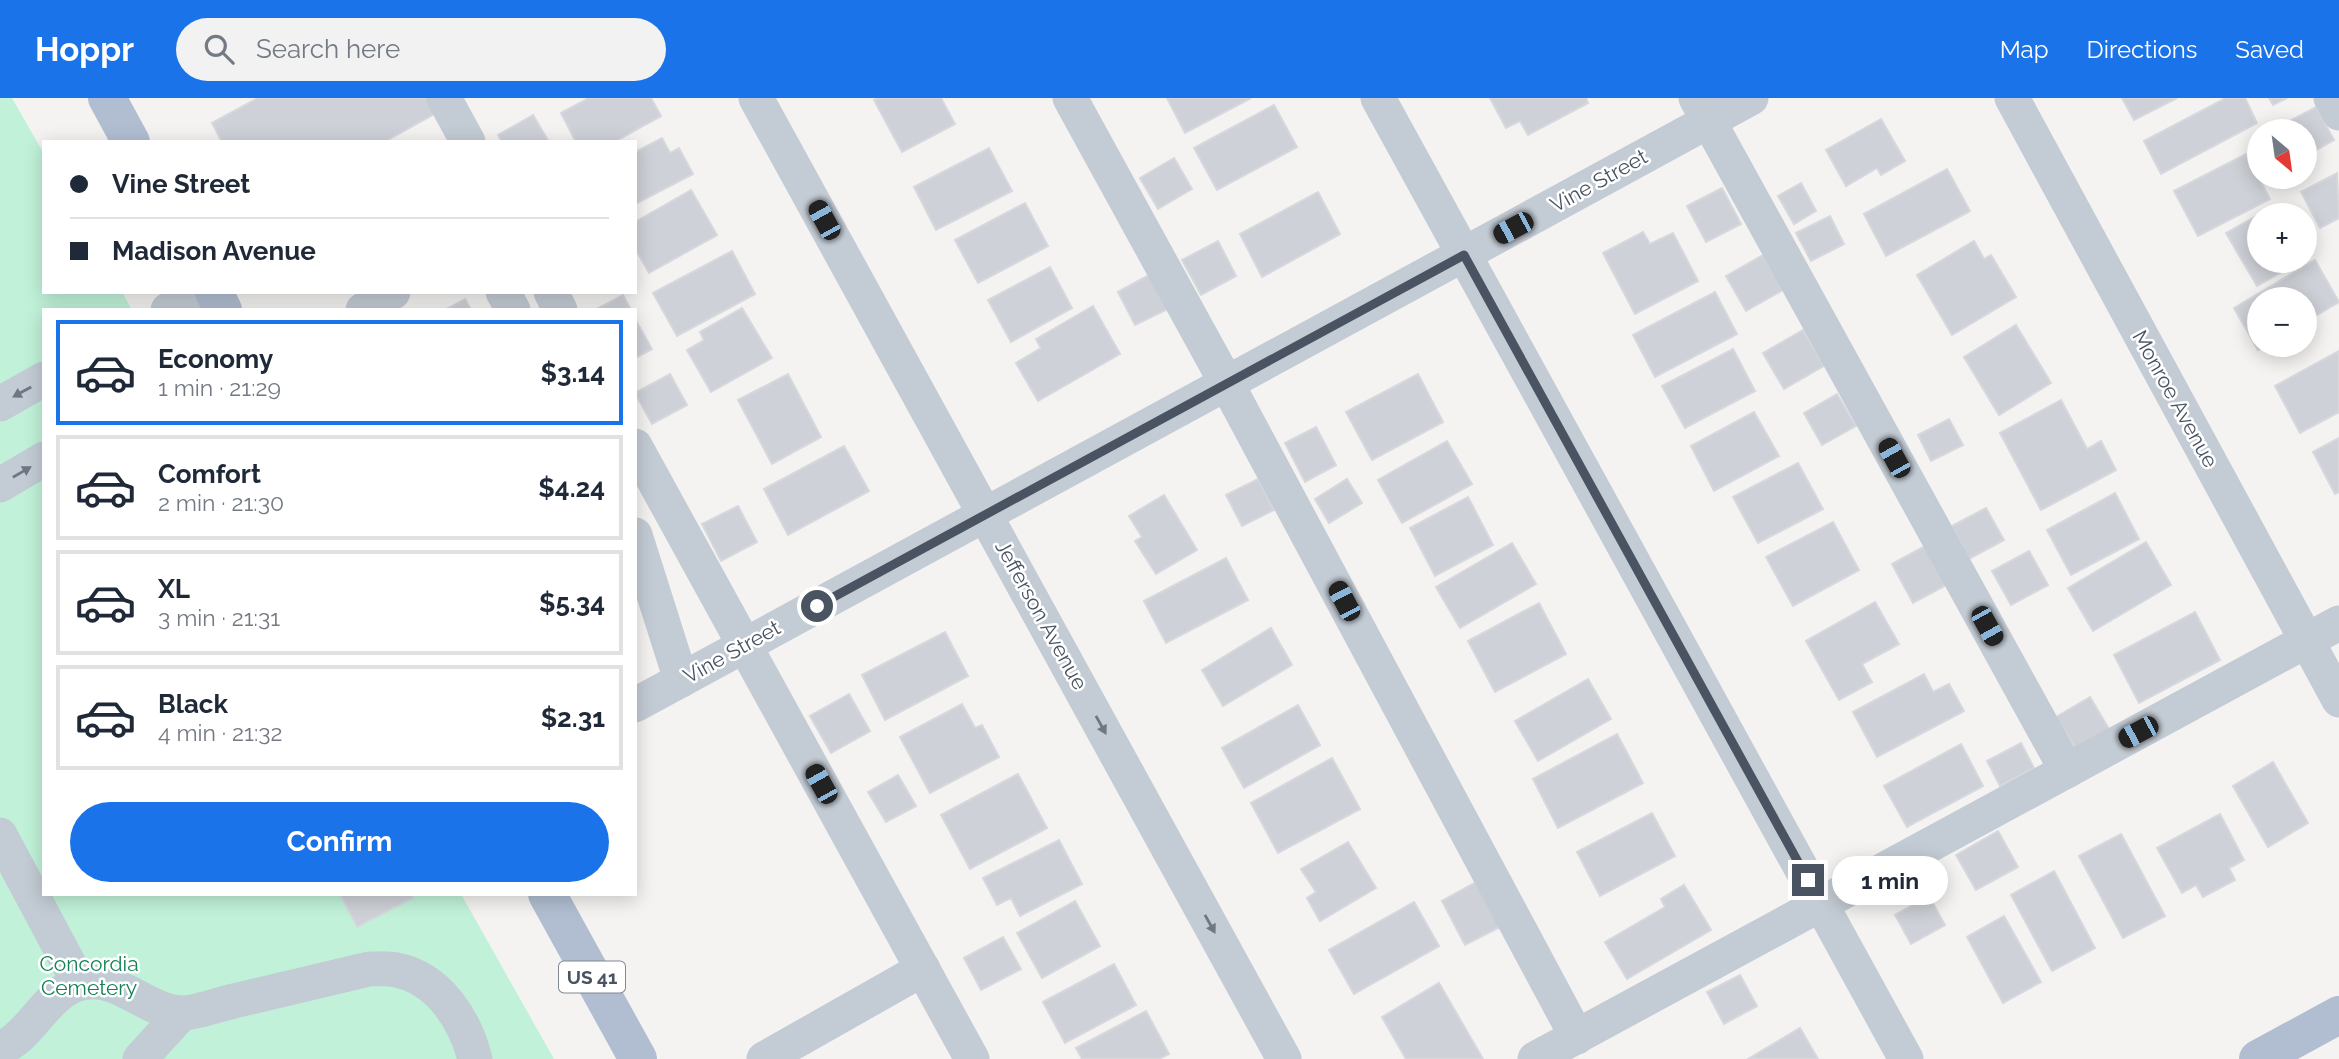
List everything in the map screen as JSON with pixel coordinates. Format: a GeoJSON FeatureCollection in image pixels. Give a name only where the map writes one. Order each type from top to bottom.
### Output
{"type":"FeatureCollection","features":[{"type":"Feature","properties":{"kind":"main road"},"geometry":{"type":"LineString","coordinates":[[107,98],[130,140]]}},
{"type":"Feature","properties":{"kind":"main road","name":"US 41"},"geometry":{"type":"LineString","coordinates":[[548,896],[638,1059]]}},
{"type":"Feature","properties":{"kind":"main road"},"geometry":{"type":"LineString","coordinates":[[2258,1059],[2339,1015]]}},
{"type":"Feature","properties":{"kind":"street"},"geometry":{"type":"LineString","coordinates":[[444,98],[467,140]]}},
{"type":"Feature","properties":{"kind":"street","name":"Jefferson Avenue"},"geometry":{"type":"LineString","coordinates":[[756,98],[1284,1059]]}},
{"type":"Feature","properties":{"kind":"street"},"geometry":{"type":"LineString","coordinates":[[1070,98],[1227,384],[1577,1037]]}},
{"type":"Feature","properties":{"kind":"street"},"geometry":{"type":"LineString","coordinates":[[1378,98],[1906,1059]]}},
{"type":"Feature","properties":{"kind":"street","name":"Vine Street"},"geometry":{"type":"LineString","coordinates":[[637,704],[1464,255],[1702,109],[1751,98]]}},
{"type":"Feature","properties":{"kind":"street","name":"Monroe Avenue"},"geometry":{"type":"LineString","coordinates":[[2012,98],[2339,700]]}},
{"type":"Feature","properties":{"kind":"street"},"geometry":{"type":"LineString","coordinates":[[2331,98],[2339,113]]}},
{"type":"Feature","properties":{"kind":"street"},"geometry":{"type":"LineString","coordinates":[[1702,109],[2067,771]]}},
{"type":"Feature","properties":{"kind":"street"},"geometry":{"type":"LineString","coordinates":[[172,308],[196,294]]}},
{"type":"Feature","properties":{"kind":"street"},"geometry":{"type":"LineString","coordinates":[[366,308],[390,294]]}},
{"type":"Feature","properties":{"kind":"street"},"geometry":{"type":"LineString","coordinates":[[0,404],[42,380]]}},
{"type":"Feature","properties":{"kind":"street"},"geometry":{"type":"LineString","coordinates":[[637,450],[972,1059]]}},
{"type":"Feature","properties":{"kind":"street"},"geometry":{"type":"LineString","coordinates":[[0,485],[42,461]]}},
{"type":"Feature","properties":{"kind":"street"},"geometry":{"type":"LineString","coordinates":[[637,542],[681,680]]}},
{"type":"Feature","properties":{"kind":"street"},"geometry":{"type":"LineString","coordinates":[[1535,1059],[2339,623]]}},
{"type":"Feature","properties":{"kind":"street"},"geometry":{"type":"LineString","coordinates":[[0,835],[79,984]]}},
{"type":"Feature","properties":{"kind":"street"},"geometry":{"type":"LineString","coordinates":[[0,1049],[25,1032],[62,991],[79,984],[100,980],[122,988],[151,1005],[182,1013],[369,969],[396,970],[420,978],[440,993],[457,1015],[470,1040],[475,1059]]}},
{"type":"Feature","properties":{"kind":"street"},"geometry":{"type":"LineString","coordinates":[[764,1059],[923,969]]}},
{"type":"Feature","properties":{"kind":"street"},"geometry":{"type":"LineString","coordinates":[[140,1059],[182,1013]]}},
{"type":"Feature","properties":{"kind":"green space","name":"Concordia Cemetery"},"geometry":{"type":"Polygon","coordinates":[[[0,98],[12,98],[42,150],[42,294],[123,294],[131,308],[42,308],[42,896],[462,896],[554,1059],[0,1059],[0,98]]]}},
{"type":"Feature","properties":{"kind":"building"},"geometry":{"type":"Polygon","coordinates":[[[258,98],[428,98],[436,113],[388,140],[221,140],[212,123],[258,98]]]}},
{"type":"Feature","properties":{"kind":"building"},"geometry":{"type":"Polygon","coordinates":[[[589,98],[651,98],[661,116],[618,140],[575,140],[561,113],[589,98]]]}},
{"type":"Feature","properties":{"kind":"building"},"geometry":{"type":"Polygon","coordinates":[[[941,98],[955,124],[902,152],[874,100],[941,98]]]}},
{"type":"Feature","properties":{"kind":"building"},"geometry":{"type":"Polygon","coordinates":[[[1167,98],[1251,98],[1185,133],[1167,98]]]}},
{"type":"Feature","properties":{"kind":"building"},"geometry":{"type":"Polygon","coordinates":[[[1490,98],[1586,98],[1588,103],[1528,135],[1520,121],[1506,128],[1490,98]]]}},
{"type":"Feature","properties":{"kind":"building"},"geometry":{"type":"Polygon","coordinates":[[[2122,98],[2177,98],[2134,120],[2122,98]]]}},
{"type":"Feature","properties":{"kind":"building"},"geometry":{"type":"Polygon","coordinates":[[[2226,98],[2245,98],[2255,119],[2247,119],[2247,128],[2161,174],[2144,141],[2226,98]]]}},
{"type":"Feature","properties":{"kind":"building"},"geometry":{"type":"Polygon","coordinates":[[[2269,98],[2287,98],[2273,105],[2269,98]]]}},
{"type":"Feature","properties":{"kind":"building"},"geometry":{"type":"Polygon","coordinates":[[[1274,105],[1297,147],[1217,190],[1194,148],[1274,105]]]}},
{"type":"Feature","properties":{"kind":"building"},"geometry":{"type":"Polygon","coordinates":[[[2316,107],[2334,140],[2317,149],[2317,119],[2293,119],[2316,107]]]}},
{"type":"Feature","properties":{"kind":"building"},"geometry":{"type":"Polygon","coordinates":[[[533,115],[548,140],[501,140],[498,135],[533,115]]]}},
{"type":"Feature","properties":{"kind":"building"},"geometry":{"type":"Polygon","coordinates":[[[1881,119],[1905,161],[1881,175],[1877,168],[1846,186],[1826,150],[1881,119]]]}},
{"type":"Feature","properties":{"kind":"building"},"geometry":{"type":"Polygon","coordinates":[[[662,138],[670,153],[679,148],[693,174],[637,203],[637,151],[662,138]]]}},
{"type":"Feature","properties":{"kind":"building"},"geometry":{"type":"Polygon","coordinates":[[[989,148],[1012,191],[936,230],[914,187],[989,148]]]}},
{"type":"Feature","properties":{"kind":"building"},"geometry":{"type":"Polygon","coordinates":[[[2246,154],[2247,189],[2265,189],[2270,199],[2262,203],[2247,203],[2247,211],[2198,236],[2174,191],[2246,154]]]}},
{"type":"Feature","properties":{"kind":"building"},"geometry":{"type":"Polygon","coordinates":[[[1174,158],[1192,189],[1158,209],[1140,178],[1174,158]]]}},
{"type":"Feature","properties":{"kind":"building"},"geometry":{"type":"Polygon","coordinates":[[[1947,169],[1970,211],[1886,256],[1864,214],[1947,169]]]}},
{"type":"Feature","properties":{"kind":"building"},"geometry":{"type":"Polygon","coordinates":[[[2337,173],[2339,218],[2320,228],[2317,222],[2317,203],[2307,203],[2301,192],[2317,189],[2317,184],[2337,173]]]}},
{"type":"Feature","properties":{"kind":"building"},"geometry":{"type":"Polygon","coordinates":[[[1801,183],[1816,211],[1794,224],[1778,196],[1801,183]]]}},
{"type":"Feature","properties":{"kind":"building"},"geometry":{"type":"Polygon","coordinates":[[[1722,188],[1741,224],[1706,242],[1687,206],[1722,188]]]}},
{"type":"Feature","properties":{"kind":"building"},"geometry":{"type":"Polygon","coordinates":[[[691,190],[717,235],[649,273],[637,252],[637,221],[691,190]]]}},
{"type":"Feature","properties":{"kind":"building"},"geometry":{"type":"Polygon","coordinates":[[[1318,192],[1340,234],[1262,277],[1240,234],[1318,192]]]}},
{"type":"Feature","properties":{"kind":"building"},"geometry":{"type":"Polygon","coordinates":[[[1025,203],[1048,246],[978,283],[955,240],[1025,203]]]}},
{"type":"Feature","properties":{"kind":"building"},"geometry":{"type":"Polygon","coordinates":[[[1830,216],[1844,244],[1811,261],[1796,233],[1830,216]]]}},
{"type":"Feature","properties":{"kind":"building"},"geometry":{"type":"Polygon","coordinates":[[[2247,221],[2247,269],[2226,233],[2247,221]]]}},
{"type":"Feature","properties":{"kind":"building"},"geometry":{"type":"Polygon","coordinates":[[[1643,232],[1650,244],[1673,233],[1698,281],[1635,314],[1603,253],[1643,232]]]}},
{"type":"Feature","properties":{"kind":"building"},"geometry":{"type":"Polygon","coordinates":[[[1218,241],[1236,276],[1201,295],[1182,260],[1218,241]]]}},
{"type":"Feature","properties":{"kind":"building"},"geometry":{"type":"Polygon","coordinates":[[[1974,241],[1984,259],[1991,255],[2016,297],[1952,335],[1917,275],[1974,241]]]}},
{"type":"Feature","properties":{"kind":"building"},"geometry":{"type":"Polygon","coordinates":[[[732,251],[755,294],[677,336],[653,293],[732,251]]]}},
{"type":"Feature","properties":{"kind":"building"},"geometry":{"type":"Polygon","coordinates":[[[1763,255],[1783,290],[1746,311],[1726,276],[1763,255]]]}},
{"type":"Feature","properties":{"kind":"building"},"geometry":{"type":"Polygon","coordinates":[[[2317,264],[2339,302],[2317,315],[2317,287],[2269,287],[2293,273],[2317,273],[2317,264]]]}},
{"type":"Feature","properties":{"kind":"building"},"geometry":{"type":"Polygon","coordinates":[[[1050,267],[1072,308],[1011,342],[988,300],[1050,267]]]}},
{"type":"Feature","properties":{"kind":"building"},"geometry":{"type":"Polygon","coordinates":[[[2249,273],[2280,273],[2257,286],[2249,273]]]}},
{"type":"Feature","properties":{"kind":"building"},"geometry":{"type":"Polygon","coordinates":[[[1151,274],[1168,309],[1135,325],[1118,292],[1151,274]]]}},
{"type":"Feature","properties":{"kind":"building"},"geometry":{"type":"Polygon","coordinates":[[[1715,292],[1737,334],[1655,377],[1633,335],[1715,292]]]}},
{"type":"Feature","properties":{"kind":"building"},"geometry":{"type":"Polygon","coordinates":[[[623,295],[630,308],[599,308],[623,295]]]}},
{"type":"Feature","properties":{"kind":"building"},"geometry":{"type":"Polygon","coordinates":[[[465,299],[470,308],[449,308],[465,299]]]}},
{"type":"Feature","properties":{"kind":"building"},"geometry":{"type":"Polygon","coordinates":[[[2247,300],[2247,331],[2234,308],[2247,300]]]}},
{"type":"Feature","properties":{"kind":"building"},"geometry":{"type":"Polygon","coordinates":[[[1093,306],[1120,354],[1038,401],[1016,363],[1041,348],[1036,339],[1093,306]]]}},
{"type":"Feature","properties":{"kind":"building"},"geometry":{"type":"Polygon","coordinates":[[[742,308],[772,358],[711,392],[687,350],[704,340],[700,332],[742,308]]]}},
{"type":"Feature","properties":{"kind":"building"},"geometry":{"type":"Polygon","coordinates":[[[637,323],[652,349],[637,357],[637,323]]]}},
{"type":"Feature","properties":{"kind":"building"},"geometry":{"type":"Polygon","coordinates":[[[2016,325],[2051,383],[1999,415],[1964,357],[2016,325]]]}},
{"type":"Feature","properties":{"kind":"building"},"geometry":{"type":"Polygon","coordinates":[[[1803,330],[1824,366],[1784,389],[1763,353],[1803,330]]]}},
{"type":"Feature","properties":{"kind":"building"},"geometry":{"type":"Polygon","coordinates":[[[1733,349],[1755,391],[1685,428],[1662,386],[1733,349]]]}},
{"type":"Feature","properties":{"kind":"building"},"geometry":{"type":"Polygon","coordinates":[[[2339,351],[2339,412],[2300,433],[2275,386],[2339,351]]]}},
{"type":"Feature","properties":{"kind":"building"},"geometry":{"type":"Polygon","coordinates":[[[670,374],[687,405],[652,424],[637,392],[670,374]]]}},
{"type":"Feature","properties":{"kind":"building"},"geometry":{"type":"Polygon","coordinates":[[[788,374],[821,437],[772,464],[738,400],[788,374]]]}},
{"type":"Feature","properties":{"kind":"building"},"geometry":{"type":"Polygon","coordinates":[[[1418,374],[1443,422],[1372,460],[1346,412],[1418,374]]]}},
{"type":"Feature","properties":{"kind":"building"},"geometry":{"type":"Polygon","coordinates":[[[1837,394],[1856,426],[1822,445],[1804,413],[1837,394]]]}},
{"type":"Feature","properties":{"kind":"building"},"geometry":{"type":"Polygon","coordinates":[[[2061,400],[2087,449],[2101,441],[2116,470],[2041,510],[2000,433],[2061,400]]]}},
{"type":"Feature","properties":{"kind":"building"},"geometry":{"type":"Polygon","coordinates":[[[1754,412],[1779,456],[1714,491],[1691,446],[1754,412]]]}},
{"type":"Feature","properties":{"kind":"building"},"geometry":{"type":"Polygon","coordinates":[[[1949,419],[1963,445],[1931,461],[1918,435],[1949,419]]]}},
{"type":"Feature","properties":{"kind":"building"},"geometry":{"type":"Polygon","coordinates":[[[1316,427],[1336,465],[1305,482],[1285,443],[1316,427]]]}},
{"type":"Feature","properties":{"kind":"building"},"geometry":{"type":"Polygon","coordinates":[[[2339,438],[2339,492],[2335,494],[2313,452],[2339,438]]]}},
{"type":"Feature","properties":{"kind":"building"},"geometry":{"type":"Polygon","coordinates":[[[1447,441],[1472,484],[1402,523],[1378,480],[1447,441]]]}},
{"type":"Feature","properties":{"kind":"building"},"geometry":{"type":"Polygon","coordinates":[[[844,446],[869,491],[788,535],[764,489],[844,446]]]}},
{"type":"Feature","properties":{"kind":"building"},"geometry":{"type":"Polygon","coordinates":[[[1798,463],[1823,509],[1758,543],[1733,497],[1798,463]]]}},
{"type":"Feature","properties":{"kind":"building"},"geometry":{"type":"Polygon","coordinates":[[[1258,479],[1274,510],[1242,526],[1226,495],[1258,479]]]}},
{"type":"Feature","properties":{"kind":"building"},"geometry":{"type":"Polygon","coordinates":[[[1347,479],[1362,503],[1329,523],[1315,499],[1347,479]]]}},
{"type":"Feature","properties":{"kind":"building"},"geometry":{"type":"Polygon","coordinates":[[[2115,493],[2139,539],[2071,575],[2047,530],[2115,493]]]}},
{"type":"Feature","properties":{"kind":"building"},"geometry":{"type":"Polygon","coordinates":[[[1164,495],[1197,550],[1156,574],[1135,541],[1142,537],[1129,516],[1164,495]]]}},
{"type":"Feature","properties":{"kind":"building"},"geometry":{"type":"Polygon","coordinates":[[[1468,497],[1493,545],[1435,576],[1410,528],[1468,497]]]}},
{"type":"Feature","properties":{"kind":"building"},"geometry":{"type":"Polygon","coordinates":[[[738,506],[757,542],[721,561],[702,524],[738,506]]]}},
{"type":"Feature","properties":{"kind":"building"},"geometry":{"type":"Polygon","coordinates":[[[1986,508],[2004,540],[1969,559],[1952,526],[1986,508]]]}},
{"type":"Feature","properties":{"kind":"building"},"geometry":{"type":"Polygon","coordinates":[[[1833,522],[1859,570],[1793,606],[1766,557],[1833,522]]]}},
{"type":"Feature","properties":{"kind":"building"},"geometry":{"type":"Polygon","coordinates":[[[2146,542],[2171,585],[2093,631],[2068,588],[2146,542]]]}},
{"type":"Feature","properties":{"kind":"building"},"geometry":{"type":"Polygon","coordinates":[[[1512,543],[1536,584],[1460,628],[1436,587],[1512,543]]]}},
{"type":"Feature","properties":{"kind":"building"},"geometry":{"type":"Polygon","coordinates":[[[1925,546],[1946,585],[1913,603],[1892,564],[1925,546]]]}},
{"type":"Feature","properties":{"kind":"building"},"geometry":{"type":"Polygon","coordinates":[[[2029,551],[2048,585],[2011,605],[1992,571],[2029,551]]]}},
{"type":"Feature","properties":{"kind":"building"},"geometry":{"type":"Polygon","coordinates":[[[1226,558],[1248,600],[1166,643],[1144,601],[1226,558]]]}},
{"type":"Feature","properties":{"kind":"building"},"geometry":{"type":"Polygon","coordinates":[[[1875,602],[1899,644],[1862,664],[1872,682],[1839,700],[1806,641],[1875,602]]]}},
{"type":"Feature","properties":{"kind":"building"},"geometry":{"type":"Polygon","coordinates":[[[1539,603],[1566,654],[1495,692],[1468,641],[1539,603]]]}},
{"type":"Feature","properties":{"kind":"building"},"geometry":{"type":"Polygon","coordinates":[[[2195,612],[2220,660],[2139,703],[2114,655],[2195,612]]]}},
{"type":"Feature","properties":{"kind":"building"},"geometry":{"type":"Polygon","coordinates":[[[1271,628],[1292,665],[1223,706],[1202,670],[1271,628]]]}},
{"type":"Feature","properties":{"kind":"building"},"geometry":{"type":"Polygon","coordinates":[[[945,632],[968,676],[885,720],[862,675],[945,632]]]}},
{"type":"Feature","properties":{"kind":"building"},"geometry":{"type":"Polygon","coordinates":[[[1924,674],[1933,692],[1949,684],[1964,711],[1877,757],[1853,712],[1924,674]]]}},
{"type":"Feature","properties":{"kind":"building"},"geometry":{"type":"Polygon","coordinates":[[[1588,679],[1611,719],[1538,761],[1515,721],[1588,679]]]}},
{"type":"Feature","properties":{"kind":"building"},"geometry":{"type":"Polygon","coordinates":[[[849,694],[870,731],[831,753],[810,716],[849,694]]]}},
{"type":"Feature","properties":{"kind":"building"},"geometry":{"type":"Polygon","coordinates":[[[2090,697],[2109,729],[2076,749],[2056,717],[2090,697]]]}},
{"type":"Feature","properties":{"kind":"building"},"geometry":{"type":"Polygon","coordinates":[[[962,704],[975,728],[982,725],[999,757],[930,793],[900,737],[962,704]]]}},
{"type":"Feature","properties":{"kind":"building"},"geometry":{"type":"Polygon","coordinates":[[[1298,705],[1320,745],[1244,788],[1222,748],[1298,705]]]}},
{"type":"Feature","properties":{"kind":"building"},"geometry":{"type":"Polygon","coordinates":[[[1617,734],[1643,783],[1558,828],[1533,779],[1617,734]]]}},
{"type":"Feature","properties":{"kind":"building"},"geometry":{"type":"Polygon","coordinates":[[[2021,743],[2034,768],[2000,786],[1987,761],[2021,743]]]}},
{"type":"Feature","properties":{"kind":"building"},"geometry":{"type":"Polygon","coordinates":[[[1961,744],[1983,786],[1907,827],[1884,786],[1961,744]]]}},
{"type":"Feature","properties":{"kind":"building"},"geometry":{"type":"Polygon","coordinates":[[[1332,758],[1360,809],[1278,853],[1251,803],[1332,758]]]}},
{"type":"Feature","properties":{"kind":"building"},"geometry":{"type":"Polygon","coordinates":[[[2273,762],[2308,823],[2268,847],[2233,786],[2273,762]]]}},
{"type":"Feature","properties":{"kind":"building"},"geometry":{"type":"Polygon","coordinates":[[[1018,774],[1047,828],[970,869],[941,815],[1018,774]]]}},
{"type":"Feature","properties":{"kind":"building"},"geometry":{"type":"Polygon","coordinates":[[[898,775],[916,806],[886,822],[868,792],[898,775]]]}},
{"type":"Feature","properties":{"kind":"building"},"geometry":{"type":"Polygon","coordinates":[[[1652,813],[1675,856],[1600,896],[1577,852],[1652,813]]]}},
{"type":"Feature","properties":{"kind":"building"},"geometry":{"type":"Polygon","coordinates":[[[2220,814],[2244,860],[2229,868],[2235,880],[2203,897],[2196,885],[2182,893],[2157,848],[2220,814]]]}},
{"type":"Feature","properties":{"kind":"building"},"geometry":{"type":"Polygon","coordinates":[[[1998,831],[2018,867],[1976,890],[1956,855],[1998,831]]]}},
{"type":"Feature","properties":{"kind":"building"},"geometry":{"type":"Polygon","coordinates":[[[2121,834],[2165,916],[2123,938],[2079,856],[2121,834]]]}},
{"type":"Feature","properties":{"kind":"building"},"geometry":{"type":"Polygon","coordinates":[[[1059,840],[1082,884],[1020,916],[1011,898],[997,905],[983,878],[1059,840]]]}},
{"type":"Feature","properties":{"kind":"building"},"geometry":{"type":"Polygon","coordinates":[[[1348,842],[1376,888],[1320,921],[1307,898],[1316,892],[1301,869],[1348,842]]]}},
{"type":"Feature","properties":{"kind":"building"},"geometry":{"type":"Polygon","coordinates":[[[2054,871],[2095,948],[2052,971],[2011,895],[2054,871]]]}},
{"type":"Feature","properties":{"kind":"building"},"geometry":{"type":"Polygon","coordinates":[[[1476,882],[1500,927],[1465,945],[1442,901],[1476,882]]]}},
{"type":"Feature","properties":{"kind":"building"},"geometry":{"type":"Polygon","coordinates":[[[1684,885],[1711,930],[1627,979],[1605,942],[1665,907],[1661,899],[1684,885]]]}},
{"type":"Feature","properties":{"kind":"building"},"geometry":{"type":"Polygon","coordinates":[[[341,896],[412,896],[413,898],[357,927],[341,896]]]}},
{"type":"Feature","properties":{"kind":"building"},"geometry":{"type":"Polygon","coordinates":[[[1929,896],[1945,925],[1911,944],[1895,915],[1929,896]]]}},
{"type":"Feature","properties":{"kind":"building"},"geometry":{"type":"Polygon","coordinates":[[[1075,901],[1100,946],[1042,978],[1017,933],[1075,901]]]}},
{"type":"Feature","properties":{"kind":"building"},"geometry":{"type":"Polygon","coordinates":[[[1414,902],[1439,946],[1354,994],[1329,950],[1414,902]]]}},
{"type":"Feature","properties":{"kind":"building"},"geometry":{"type":"Polygon","coordinates":[[[2004,916],[2041,982],[2003,1003],[1967,937],[2004,916]]]}},
{"type":"Feature","properties":{"kind":"building"},"geometry":{"type":"Polygon","coordinates":[[[1003,937],[1021,969],[981,990],[964,958],[1003,937]]]}},
{"type":"Feature","properties":{"kind":"building"},"geometry":{"type":"Polygon","coordinates":[[[1114,964],[1136,1005],[1065,1043],[1043,1002],[1114,964]]]}},
{"type":"Feature","properties":{"kind":"building"},"geometry":{"type":"Polygon","coordinates":[[[1740,975],[1757,1006],[1724,1024],[1707,992],[1740,975]]]}},
{"type":"Feature","properties":{"kind":"building"},"geometry":{"type":"Polygon","coordinates":[[[1439,983],[1483,1059],[1406,1059],[1382,1017],[1439,983]]]}},
{"type":"Feature","properties":{"kind":"building"},"geometry":{"type":"Polygon","coordinates":[[[1146,1011],[1169,1054],[1159,1059],[1082,1059],[1076,1048],[1146,1011]]]}},
{"type":"Feature","properties":{"kind":"building"},"geometry":{"type":"Polygon","coordinates":[[[1800,1028],[1818,1059],[1748,1059],[1800,1028]]]}},
{"type":"Feature","properties":{"kind":"route"},"geometry":{"type":"LineString","coordinates":[[817,606],[1464,255],[1808,880]]}}]}
